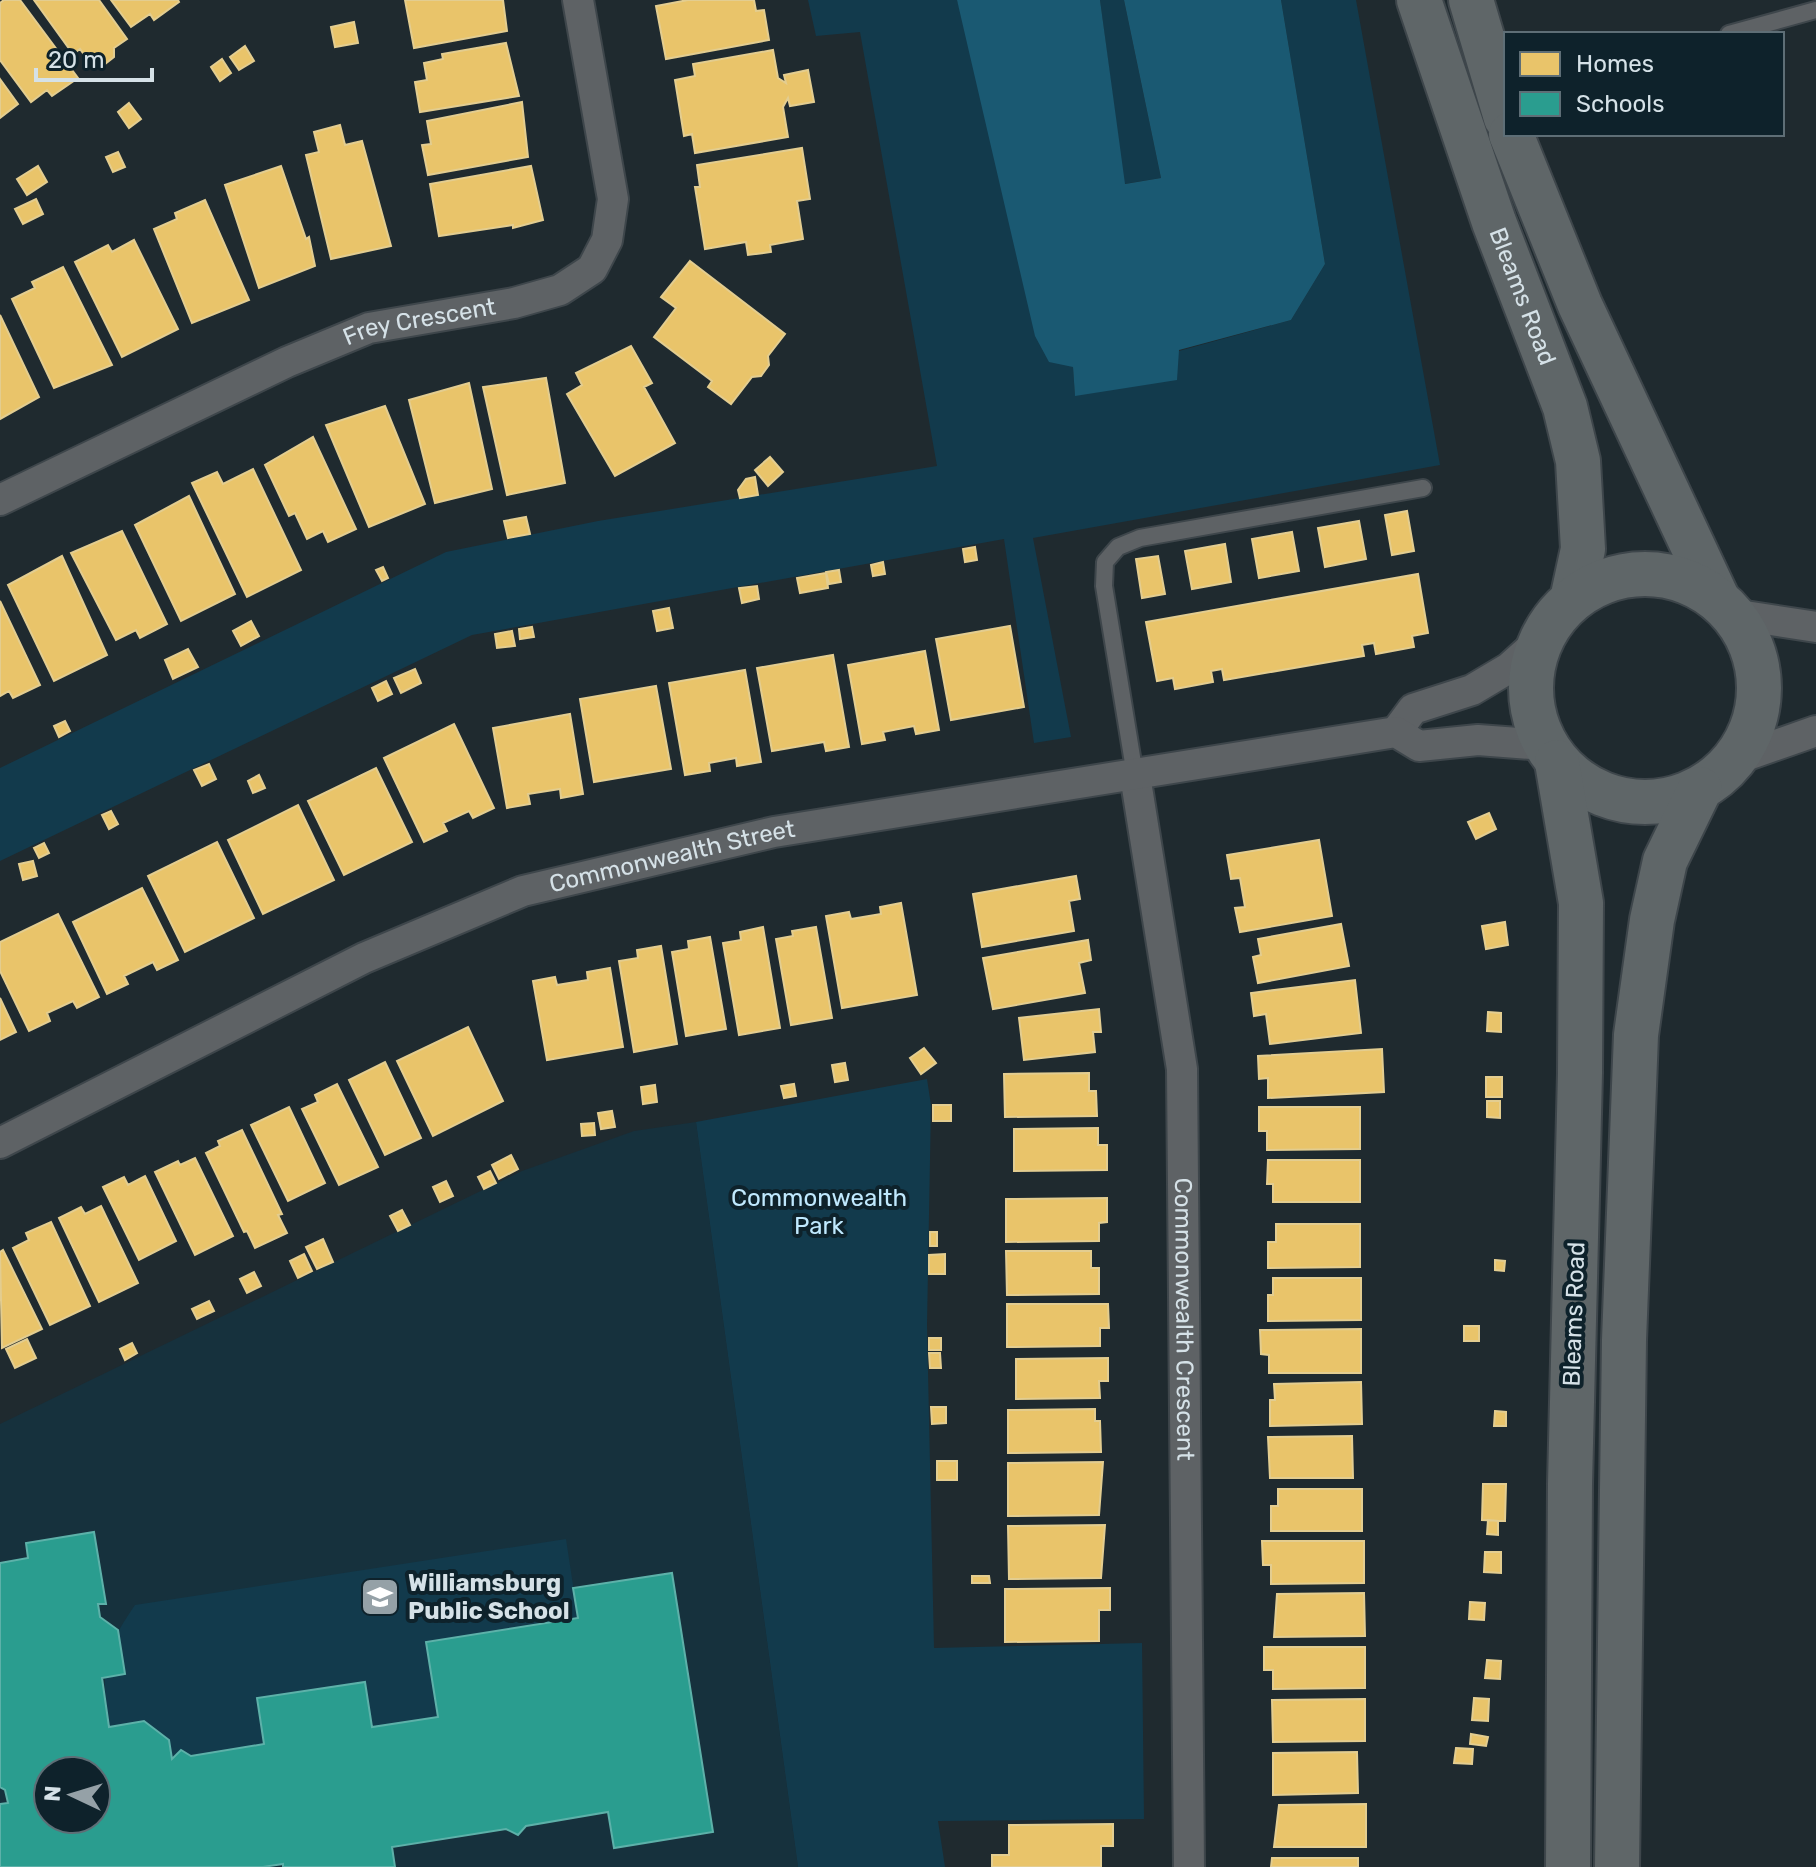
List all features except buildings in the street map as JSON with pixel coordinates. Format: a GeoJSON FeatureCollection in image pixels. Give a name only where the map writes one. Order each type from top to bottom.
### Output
{"type":"FeatureCollection","features":[{"type":"Feature","properties":{"kind":"main road","name":"Bleams Road"},"geometry":{"type":"LineString","coordinates":[[1419,0],[1489,208],[1565,407],[1578,461],[1583,549],[1572,600]]}},
{"type":"Feature","properties":{"kind":"main road","name":"Bleams Road"},"geometry":{"type":"LineString","coordinates":[[1471,0],[1504,105]]}},
{"type":"Feature","properties":{"kind":"main road","name":"Bleams Road"},"geometry":{"type":"LineString","coordinates":[[1516,136],[1586,319],[1725,607]]}},
{"type":"Feature","properties":{"kind":"main road"},"geometry":{"type":"LineString","coordinates":[[1645,573],[1678,577],[1725,607],[1749,640],[1758,670],[1755,716],[1736,759],[1700,789],[1671,800],[1640,804],[1609,798],[1580,784],[1550,754],[1531,699],[1531,675],[1540,640],[1558,613],[1583,591],[1612,578],[1645,573]]}},
{"type":"Feature","properties":{"kind":"main road","name":"Bleams Road"},"geometry":{"type":"LineString","coordinates":[[1550,754],[1581,903],[1570,1484],[1568,1867]]}},
{"type":"Feature","properties":{"kind":"main road"},"geometry":{"type":"LineString","coordinates":[[1617,1867],[1624,1340],[1636,1035],[1652,920],[1665,861],[1700,789]]}},
{"type":"Feature","properties":{"kind":"street","name":"Frey Crescent"},"geometry":{"type":"LineString","coordinates":[[0,500],[287,362],[369,328],[514,303],[560,290],[592,269],[607,240],[613,199],[578,0]]}},
{"type":"Feature","properties":{"kind":"street"},"geometry":{"type":"LineString","coordinates":[[1725,607],[1816,627]]}},
{"type":"Feature","properties":{"kind":"street"},"geometry":{"type":"LineString","coordinates":[[1396,732],[1413,709],[1472,690],[1509,668],[1540,640]]}},
{"type":"Feature","properties":{"kind":"street"},"geometry":{"type":"LineString","coordinates":[[1736,759],[1816,731]]}},
{"type":"Feature","properties":{"kind":"street","name":"Commonwealth Street"},"geometry":{"type":"LineString","coordinates":[[0,1143],[364,958],[523,891],[774,832],[1396,732],[1419,746],[1478,740],[1550,754]]}},
{"type":"Feature","properties":{"kind":"street","name":"Commonwealth Crescent"},"geometry":{"type":"LineString","coordinates":[[1135,775],[1182,1069],[1189,1867]]}},
{"type":"Feature","properties":{"kind":"lane"},"geometry":{"type":"LineString","coordinates":[[1736,32],[1816,10]]}},
{"type":"Feature","properties":{"kind":"lane"},"geometry":{"type":"LineString","coordinates":[[1135,775],[1104,586],[1105,562],[1118,547],[1140,538],[1423,488]]}},
{"type":"Feature","properties":{"kind":"shaded area"},"geometry":{"type":"Polygon","coordinates":[[[957,0],[1100,0],[1125,184],[1161,178],[1124,0],[1281,0],[1325,264],[1291,320],[1179,350],[1177,380],[1075,396],[1073,367],[1049,362],[1035,336],[957,0]]]}},
{"type":"Feature","properties":{"kind":"shaded area","name":"Williamsburg Public School"},"geometry":{"type":"Polygon","coordinates":[[[696,1122],[798,1867],[0,1867],[0,1424],[522,1171],[634,1131],[696,1122]]]}},
{"type":"Feature","properties":{"kind":"green space"},"geometry":{"type":"Polygon","coordinates":[[[808,0],[957,0],[1073,367],[1075,395],[1179,351],[1291,320],[1325,264],[1281,0],[1356,0],[1440,465],[1033,538],[1071,737],[1034,743],[1004,539],[472,635],[0,861],[0,768],[446,552],[598,521],[937,466],[860,32],[816,36],[808,0]]]}},
{"type":"Feature","properties":{"kind":"green space"},"geometry":{"type":"Polygon","coordinates":[[[1100,0],[1124,0],[1161,178],[1124,184],[1100,0]]]}},
{"type":"Feature","properties":{"kind":"green space","name":"Commonwealth Park"},"geometry":{"type":"Polygon","coordinates":[[[927,1079],[931,1105],[927,1325],[934,1648],[1142,1643],[1144,1819],[938,1821],[945,1867],[798,1867],[696,1122],[927,1079]]]}},
{"type":"Feature","properties":{"kind":"green space"},"geometry":{"type":"Polygon","coordinates":[[[566,1539],[578,1618],[426,1642],[438,1717],[372,1727],[364,1682],[258,1698],[264,1744],[191,1756],[181,1750],[172,1759],[169,1740],[144,1721],[109,1727],[105,1691],[107,1663],[116,1636],[135,1605],[566,1539]]]}},
{"type":"Feature","properties":{"kind":"place","name":"Williamsburg Public School"},"geometry":{"type":"Point","coordinates":[380,1597]}}]}
